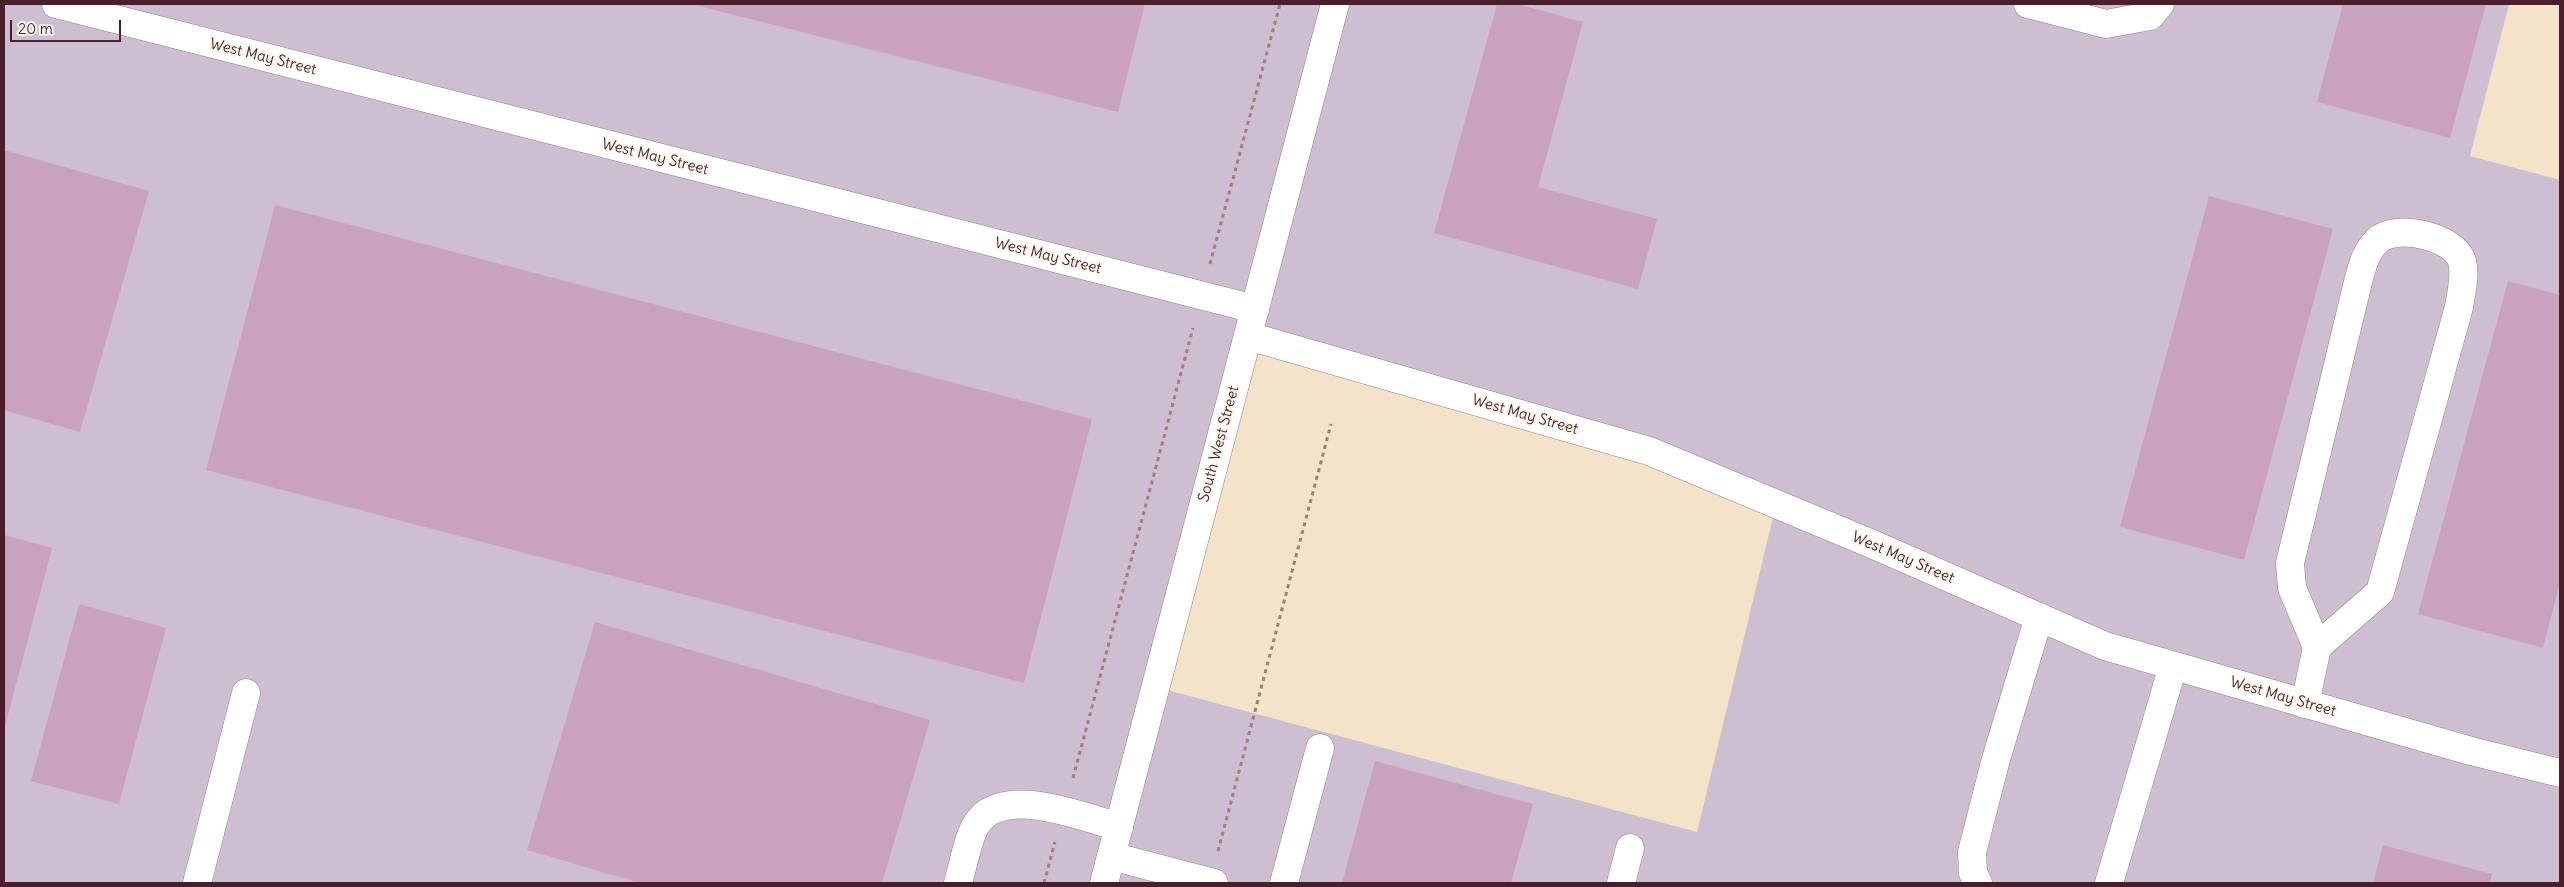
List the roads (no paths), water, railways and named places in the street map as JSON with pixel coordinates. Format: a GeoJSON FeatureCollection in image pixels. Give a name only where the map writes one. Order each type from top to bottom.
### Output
{"type":"FeatureCollection","features":[{"type":"Feature","properties":{"kind":"street","name":"West May Street"},"geometry":{"type":"LineString","coordinates":[[56,4],[1255,309]]}},
{"type":"Feature","properties":{"kind":"street","name":"South West Street"},"geometry":{"type":"LineString","coordinates":[[1104,883],[1335,4]]}},
{"type":"Feature","properties":{"kind":"street"},"geometry":{"type":"LineString","coordinates":[[2028,4],[2106,24],[2150,16],[2160,4]]}},
{"type":"Feature","properties":{"kind":"street"},"geometry":{"type":"LineString","coordinates":[[2306,704],[2316,647],[2292,588],[2290,563],[2359,278],[2366,254],[2378,239],[2396,234],[2430,235],[2452,249],[2462,260],[2463,283],[2459,307],[2396,541],[2380,592],[2316,647]]}},
{"type":"Feature","properties":{"kind":"street","name":"West May Street"},"geometry":{"type":"LineString","coordinates":[[1248,336],[1649,451],[2105,646],[2471,751],[2560,774]]}},
{"type":"Feature","properties":{"kind":"street"},"geometry":{"type":"LineString","coordinates":[[1978,883],[1973,873],[1972,852],[1996,759],[2039,617]]}},
{"type":"Feature","properties":{"kind":"street"},"geometry":{"type":"LineString","coordinates":[[2109,883],[2173,666]]}},
{"type":"Feature","properties":{"kind":"street"},"geometry":{"type":"LineString","coordinates":[[197,883],[246,693]]}},
{"type":"Feature","properties":{"kind":"street"},"geometry":{"type":"LineString","coordinates":[[1284,883],[1320,748]]}},
{"type":"Feature","properties":{"kind":"street"},"geometry":{"type":"LineString","coordinates":[[958,883],[977,822],[990,810],[1002,805],[1032,805],[1119,826]]}},
{"type":"Feature","properties":{"kind":"street"},"geometry":{"type":"LineString","coordinates":[[1621,883],[1630,848]]}},
{"type":"Feature","properties":{"kind":"street"},"geometry":{"type":"LineString","coordinates":[[1111,856],[1212,883]]}}]}
